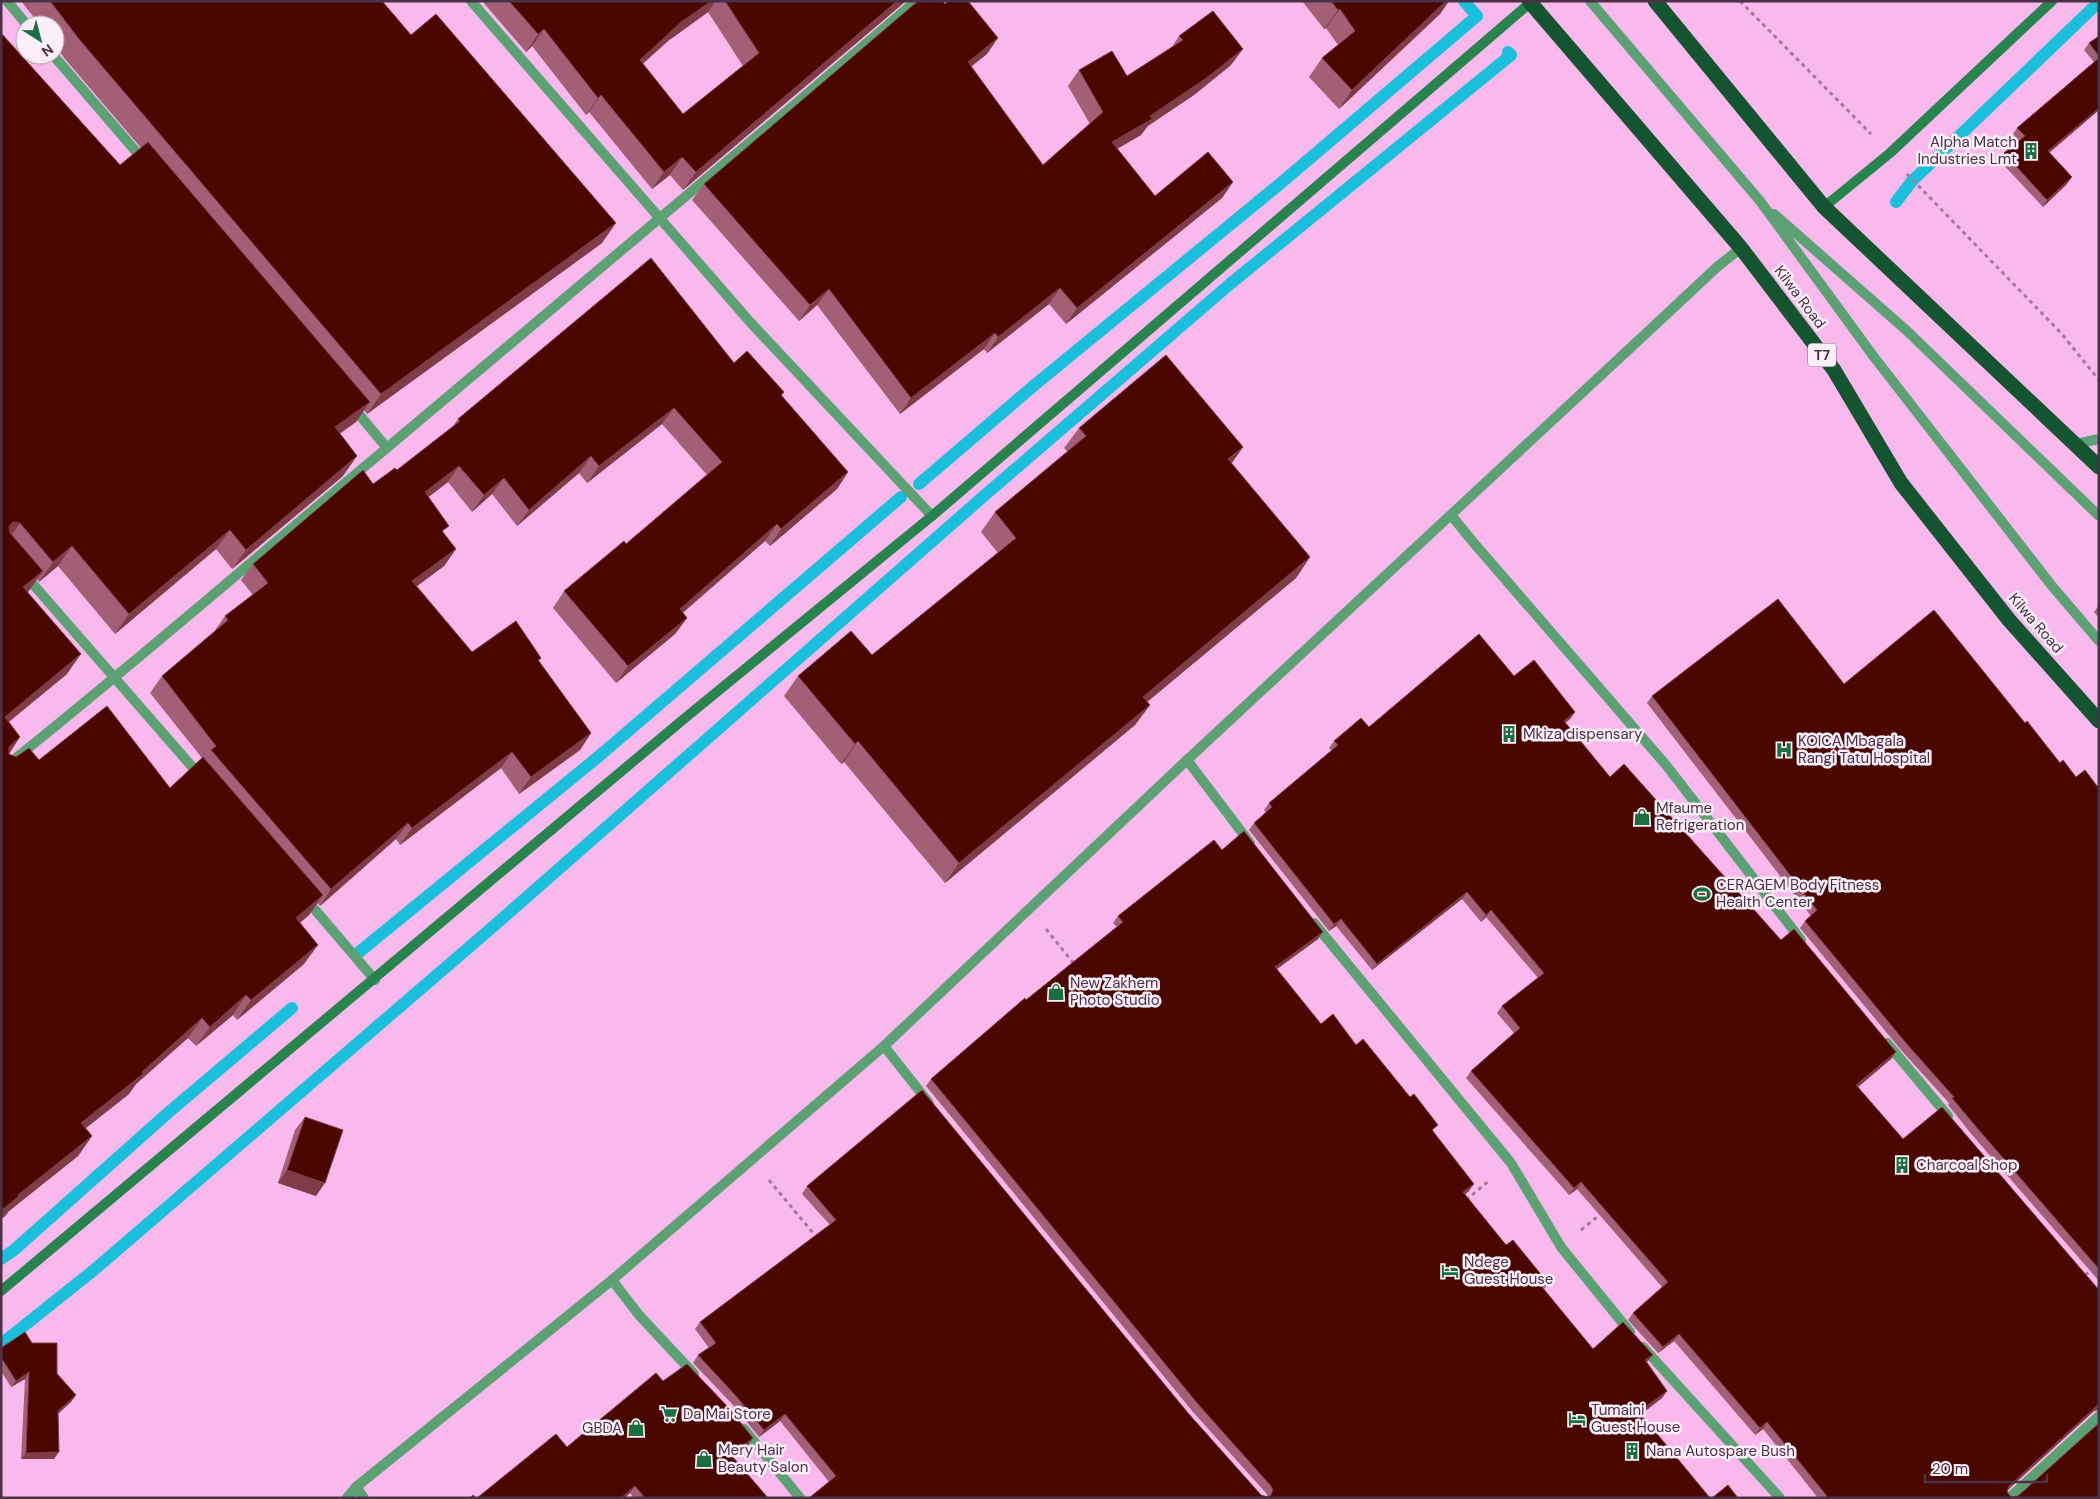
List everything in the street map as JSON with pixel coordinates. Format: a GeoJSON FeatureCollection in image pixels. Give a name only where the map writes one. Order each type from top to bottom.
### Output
{"type":"FeatureCollection","features":[{"type":"Feature","properties":{"kind":"highway"},"geometry":{"type":"LineString","coordinates":[[1655,1],[1824,207],[2099,467]]}},
{"type":"Feature","properties":{"kind":"highway","name":"Kilwa Road"},"geometry":{"type":"LineString","coordinates":[[1529,2],[1741,248],[1834,370],[1901,483],[2009,620],[2099,721]]}},
{"type":"Feature","properties":{"kind":"street"},"geometry":{"type":"LineString","coordinates":[[7,1],[19,15]]}},
{"type":"Feature","properties":{"kind":"street"},"geometry":{"type":"LineString","coordinates":[[471,1],[750,322],[932,516]]}},
{"type":"Feature","properties":{"kind":"street"},"geometry":{"type":"LineString","coordinates":[[1,770],[116,679],[387,448],[661,220],[916,1]]}},
{"type":"Feature","properties":{"kind":"street"},"geometry":{"type":"LineString","coordinates":[[1590,1],[1760,201],[1874,357],[2052,586],[2099,641]]}},
{"type":"Feature","properties":{"kind":"street"},"geometry":{"type":"LineString","coordinates":[[1824,207],[1890,153],[2052,1]]}},
{"type":"Feature","properties":{"kind":"street"},"geometry":{"type":"LineString","coordinates":[[1,1291],[376,980],[685,718],[932,516],[1529,2]]}},
{"type":"Feature","properties":{"kind":"street"},"geometry":{"type":"LineString","coordinates":[[62,65],[152,171]]}},
{"type":"Feature","properties":{"kind":"street"},"geometry":{"type":"LineString","coordinates":[[1760,201],[1906,330],[2099,516]]}},
{"type":"Feature","properties":{"kind":"street"},"geometry":{"type":"LineString","coordinates":[[346,1498],[356,1487],[612,1280],[884,1046],[1187,760],[1718,266],[1741,248]]}},
{"type":"Feature","properties":{"kind":"street"},"geometry":{"type":"LineString","coordinates":[[342,395],[387,448]]}},
{"type":"Feature","properties":{"kind":"street"},"geometry":{"type":"LineString","coordinates":[[2076,444],[2099,439]]}},
{"type":"Feature","properties":{"kind":"street"},"geometry":{"type":"LineString","coordinates":[[1451,515],[1666,765],[1810,950]]}},
{"type":"Feature","properties":{"kind":"street"},"geometry":{"type":"LineString","coordinates":[[20,570],[207,784]]}},
{"type":"Feature","properties":{"kind":"street"},"geometry":{"type":"LineString","coordinates":[[1187,760],[1255,849]]}},
{"type":"Feature","properties":{"kind":"street"},"geometry":{"type":"LineString","coordinates":[[298,889],[376,980]]}},
{"type":"Feature","properties":{"kind":"street"},"geometry":{"type":"LineString","coordinates":[[1310,917],[1511,1163],[1560,1247],[1624,1326],[1780,1498]]}},
{"type":"Feature","properties":{"kind":"street"},"geometry":{"type":"LineString","coordinates":[[1877,1031],[1956,1125]]}},
{"type":"Feature","properties":{"kind":"street"},"geometry":{"type":"LineString","coordinates":[[884,1046],[936,1111]]}},
{"type":"Feature","properties":{"kind":"street"},"geometry":{"type":"LineString","coordinates":[[612,1280],[639,1315],[700,1380]]}},
{"type":"Feature","properties":{"kind":"street"},"geometry":{"type":"LineString","coordinates":[[2009,1498],[2099,1416]]}},
{"type":"Feature","properties":{"kind":"street"},"geometry":{"type":"LineString","coordinates":[[739,1424],[800,1498]]}},
{"type":"Feature","properties":{"kind":"street"},"geometry":{"type":"LineString","coordinates":[[356,1487],[364,1498]]}},
{"type":"Feature","properties":{"kind":"path"},"geometry":{"type":"LineString","coordinates":[[1740,1],[1890,153],[1912,181],[2061,333],[2099,380]]}},
{"type":"Feature","properties":{"kind":"path"},"geometry":{"type":"LineString","coordinates":[[1028,909],[1078,969]]}},
{"type":"Feature","properties":{"kind":"path"},"geometry":{"type":"LineString","coordinates":[[754,1159],[824,1246]]}},
{"type":"Feature","properties":{"kind":"path"},"geometry":{"type":"LineString","coordinates":[[1462,1204],[1511,1163]]}},
{"type":"Feature","properties":{"kind":"path"},"geometry":{"type":"LineString","coordinates":[[1560,1247],[1606,1209]]}},
{"type":"Feature","properties":{"kind":"path"},"geometry":{"type":"LineString","coordinates":[[2085,1275],[2099,1264]]}},
{"type":"Feature","properties":{"kind":"building"},"geometry":{"type":"Polygon","coordinates":[[[50,1],[382,1],[411,35],[436,14],[616,223],[381,394],[79,39],[65,21],[65,15],[61,15],[50,1]]]}},
{"type":"Feature","properties":{"kind":"building"},"geometry":{"type":"Polygon","coordinates":[[[509,1],[711,1],[680,23],[640,60],[683,114],[759,53],[725,1],[897,1],[696,172],[682,157],[664,172],[601,95],[598,98],[544,29],[538,34],[509,1]]]}},
{"type":"Feature","properties":{"kind":"building"},"geometry":{"type":"Polygon","coordinates":[[[918,1],[942,1],[945,4],[948,1],[968,1],[998,38],[968,62],[1043,165],[1103,112],[1079,70],[1112,51],[1127,76],[1183,40],[1179,36],[1213,11],[1243,49],[1205,79],[1150,116],[1152,119],[1112,142],[1155,196],[1208,152],[1233,182],[1077,308],[1060,288],[998,337],[995,333],[911,398],[829,289],[810,305],[704,184],[918,1]]]}},
{"type":"Feature","properties":{"kind":"building"},"geometry":{"type":"Polygon","coordinates":[[[1331,1],[1446,1],[1352,90],[1322,58],[1355,31],[1340,9],[1338,10],[1331,1]]]}},
{"type":"Feature","properties":{"kind":"building"},"geometry":{"type":"Polygon","coordinates":[[[1,33],[15,49],[15,65],[30,65],[120,165],[148,142],[370,402],[335,427],[357,456],[246,550],[230,530],[129,614],[72,546],[53,562],[20,523],[13,522],[9,526],[10,533],[43,571],[23,587],[81,654],[5,717],[20,737],[9,747],[9,754],[16,757],[29,748],[39,760],[107,706],[170,788],[203,757],[323,895],[296,918],[318,945],[251,1000],[246,995],[210,1027],[202,1018],[142,1072],[143,1074],[81,1123],[92,1136],[18,1195],[1,1211],[1,33]]]}},
{"type":"Feature","properties":{"kind":"building"},"geometry":{"type":"Polygon","coordinates":[[[2099,36],[2099,56],[2089,43],[2099,36]]]}},
{"type":"Feature","properties":{"kind":"building","name":"Alpha Match Industries Lmt"},"geometry":{"type":"Polygon","coordinates":[[[2099,58],[2099,108],[2048,151],[2072,177],[2047,200],[2004,153],[2025,136],[2017,128],[2099,58]]]}},
{"type":"Feature","properties":{"kind":"building"},"geometry":{"type":"Polygon","coordinates":[[[651,258],[734,363],[747,351],[784,392],[781,395],[848,472],[781,529],[777,524],[680,609],[687,618],[628,666],[564,591],[624,541],[626,544],[722,462],[674,408],[599,466],[591,456],[529,510],[504,478],[484,495],[459,466],[425,492],[449,526],[442,531],[456,549],[412,581],[472,652],[516,621],[541,658],[538,660],[591,733],[531,777],[512,752],[412,828],[408,823],[331,889],[211,750],[216,746],[162,676],[228,620],[225,616],[268,583],[253,564],[363,470],[373,484],[395,468],[397,470],[460,421],[458,419],[651,258]]]}},
{"type":"Feature","properties":{"kind":"building"},"geometry":{"type":"Polygon","coordinates":[[[1166,355],[1243,447],[1228,459],[1310,557],[1143,697],[1150,705],[959,863],[858,741],[855,744],[798,676],[851,631],[872,655],[1016,538],[995,512],[1086,436],[1079,428],[1166,355]]]}},
{"type":"Feature","properties":{"kind":"building"},"geometry":{"type":"Polygon","coordinates":[[[1778,599],[1844,684],[1934,610],[2025,723],[2027,721],[2060,763],[2063,760],[2076,777],[2085,770],[2097,786],[2099,785],[2099,1269],[1978,1129],[1952,1098],[1954,1097],[1906,1043],[1805,921],[1817,910],[1652,696],[1778,599]]]}},
{"type":"Feature","properties":{"kind":"building"},"geometry":{"type":"Polygon","coordinates":[[[1479,634],[1514,676],[1534,660],[1575,712],[1564,721],[1610,777],[1624,764],[1781,940],[1794,929],[1896,1052],[1856,1085],[1903,1139],[1942,1107],[2099,1290],[2099,1404],[2009,1486],[2007,1492],[2011,1497],[2018,1496],[2099,1423],[2099,1498],[1825,1498],[1827,1496],[1767,1422],[1760,1428],[1679,1334],[1663,1347],[1633,1313],[1668,1282],[1581,1182],[1574,1188],[1471,1071],[1520,1028],[1502,1006],[1544,973],[1491,910],[1486,915],[1467,892],[1377,964],[1341,919],[1334,924],[1254,823],[1272,807],[1269,803],[1338,745],[1334,741],[1361,718],[1369,727],[1479,634]]]}},
{"type":"Feature","properties":{"kind":"building"},"geometry":{"type":"Polygon","coordinates":[[[1244,831],[1323,932],[1275,967],[1321,1024],[1333,1014],[1356,1045],[1363,1039],[1410,1097],[1414,1094],[1438,1125],[1432,1130],[1474,1184],[1463,1192],[1506,1245],[1513,1240],[1548,1283],[1542,1287],[1593,1349],[1623,1322],[1653,1355],[1645,1360],[1667,1391],[1639,1412],[1710,1498],[809,1498],[836,1476],[785,1414],[764,1430],[737,1397],[698,1355],[716,1343],[700,1322],[836,1220],[807,1186],[922,1090],[1188,1413],[1261,1495],[1267,1497],[1271,1495],[1273,1490],[1271,1486],[1198,1404],[931,1079],[1025,998],[1026,1000],[1123,922],[1118,916],[1214,840],[1222,850],[1244,831]]]}},
{"type":"Feature","properties":{"kind":"building"},"geometry":{"type":"Polygon","coordinates":[[[305,1117],[343,1130],[325,1183],[287,1170],[305,1117]]]}},
{"type":"Feature","properties":{"kind":"building"},"geometry":{"type":"Polygon","coordinates":[[[25,1332],[32,1343],[57,1343],[57,1374],[76,1395],[58,1411],[59,1452],[26,1453],[29,1372],[16,1381],[1,1357],[1,1348],[25,1332]]]}},
{"type":"Feature","properties":{"kind":"building"},"geometry":{"type":"Polygon","coordinates":[[[687,1364],[727,1406],[753,1438],[731,1455],[768,1498],[645,1498],[635,1486],[621,1498],[477,1498],[556,1434],[567,1447],[656,1373],[663,1381],[687,1364]]]}},
{"type":"Feature","properties":{"kind":"building"},"geometry":{"type":"Polygon","coordinates":[[[1728,1485],[1738,1498],[1712,1498],[1728,1485]]]}},
{"type":"Feature","properties":{"kind":"waterway"},"geometry":{"type":"LineString","coordinates":[[919,484],[1037,383],[1281,183],[1477,16],[1464,1]]}},
{"type":"Feature","properties":{"kind":"waterway"},"geometry":{"type":"LineString","coordinates":[[1896,202],[1912,181],[2099,2]]}},
{"type":"Feature","properties":{"kind":"waterway"},"geometry":{"type":"LineString","coordinates":[[1,1344],[94,1270],[488,931],[985,495],[1230,284],[1511,55],[1508,52]]}},
{"type":"Feature","properties":{"kind":"waterway"},"geometry":{"type":"LineString","coordinates":[[358,953],[598,757],[901,497]]}},
{"type":"Feature","properties":{"kind":"waterway"},"geometry":{"type":"LineString","coordinates":[[1,1259],[14,1250],[169,1112],[292,1008]]}},
{"type":"Feature","properties":{"kind":"place","name":"Alpha Match Industries Lmt"},"geometry":{"type":"Point","coordinates":[2031,151]}},
{"type":"Feature","properties":{"kind":"place","name":"Mkiza dispensary"},"geometry":{"type":"Point","coordinates":[1509,734]}},
{"type":"Feature","properties":{"kind":"place","name":"KOICA Mbagala Rangi Tatu Hospital"},"geometry":{"type":"Point","coordinates":[1784,750]}},
{"type":"Feature","properties":{"kind":"place","name":"Mfaume Refrigeration"},"geometry":{"type":"Point","coordinates":[1642,817]}},
{"type":"Feature","properties":{"kind":"place","name":"CERAGEM Body Fitness Health Center"},"geometry":{"type":"Point","coordinates":[1702,894]}},
{"type":"Feature","properties":{"kind":"place","name":"New Zakhem Photo Studio"},"geometry":{"type":"Point","coordinates":[1056,992]}},
{"type":"Feature","properties":{"kind":"place","name":"Charcoal Shop"},"geometry":{"type":"Point","coordinates":[1902,1165]}},
{"type":"Feature","properties":{"kind":"place","name":"Ndege Guest House"},"geometry":{"type":"Point","coordinates":[1450,1271]}},
{"type":"Feature","properties":{"kind":"place","name":"Da Mai Store"},"geometry":{"type":"Point","coordinates":[669,1414]}},
{"type":"Feature","properties":{"kind":"place","name":"Tumaini Guest House"},"geometry":{"type":"Point","coordinates":[1577,1419]}},
{"type":"Feature","properties":{"kind":"place","name":"GBDA"},"geometry":{"type":"Point","coordinates":[636,1428]}},
{"type":"Feature","properties":{"kind":"place","name":"Nana Autospare Bush"},"geometry":{"type":"Point","coordinates":[1632,1451]}},
{"type":"Feature","properties":{"kind":"place","name":"Mery Hair Beauty Salon"},"geometry":{"type":"Point","coordinates":[704,1459]}}]}
